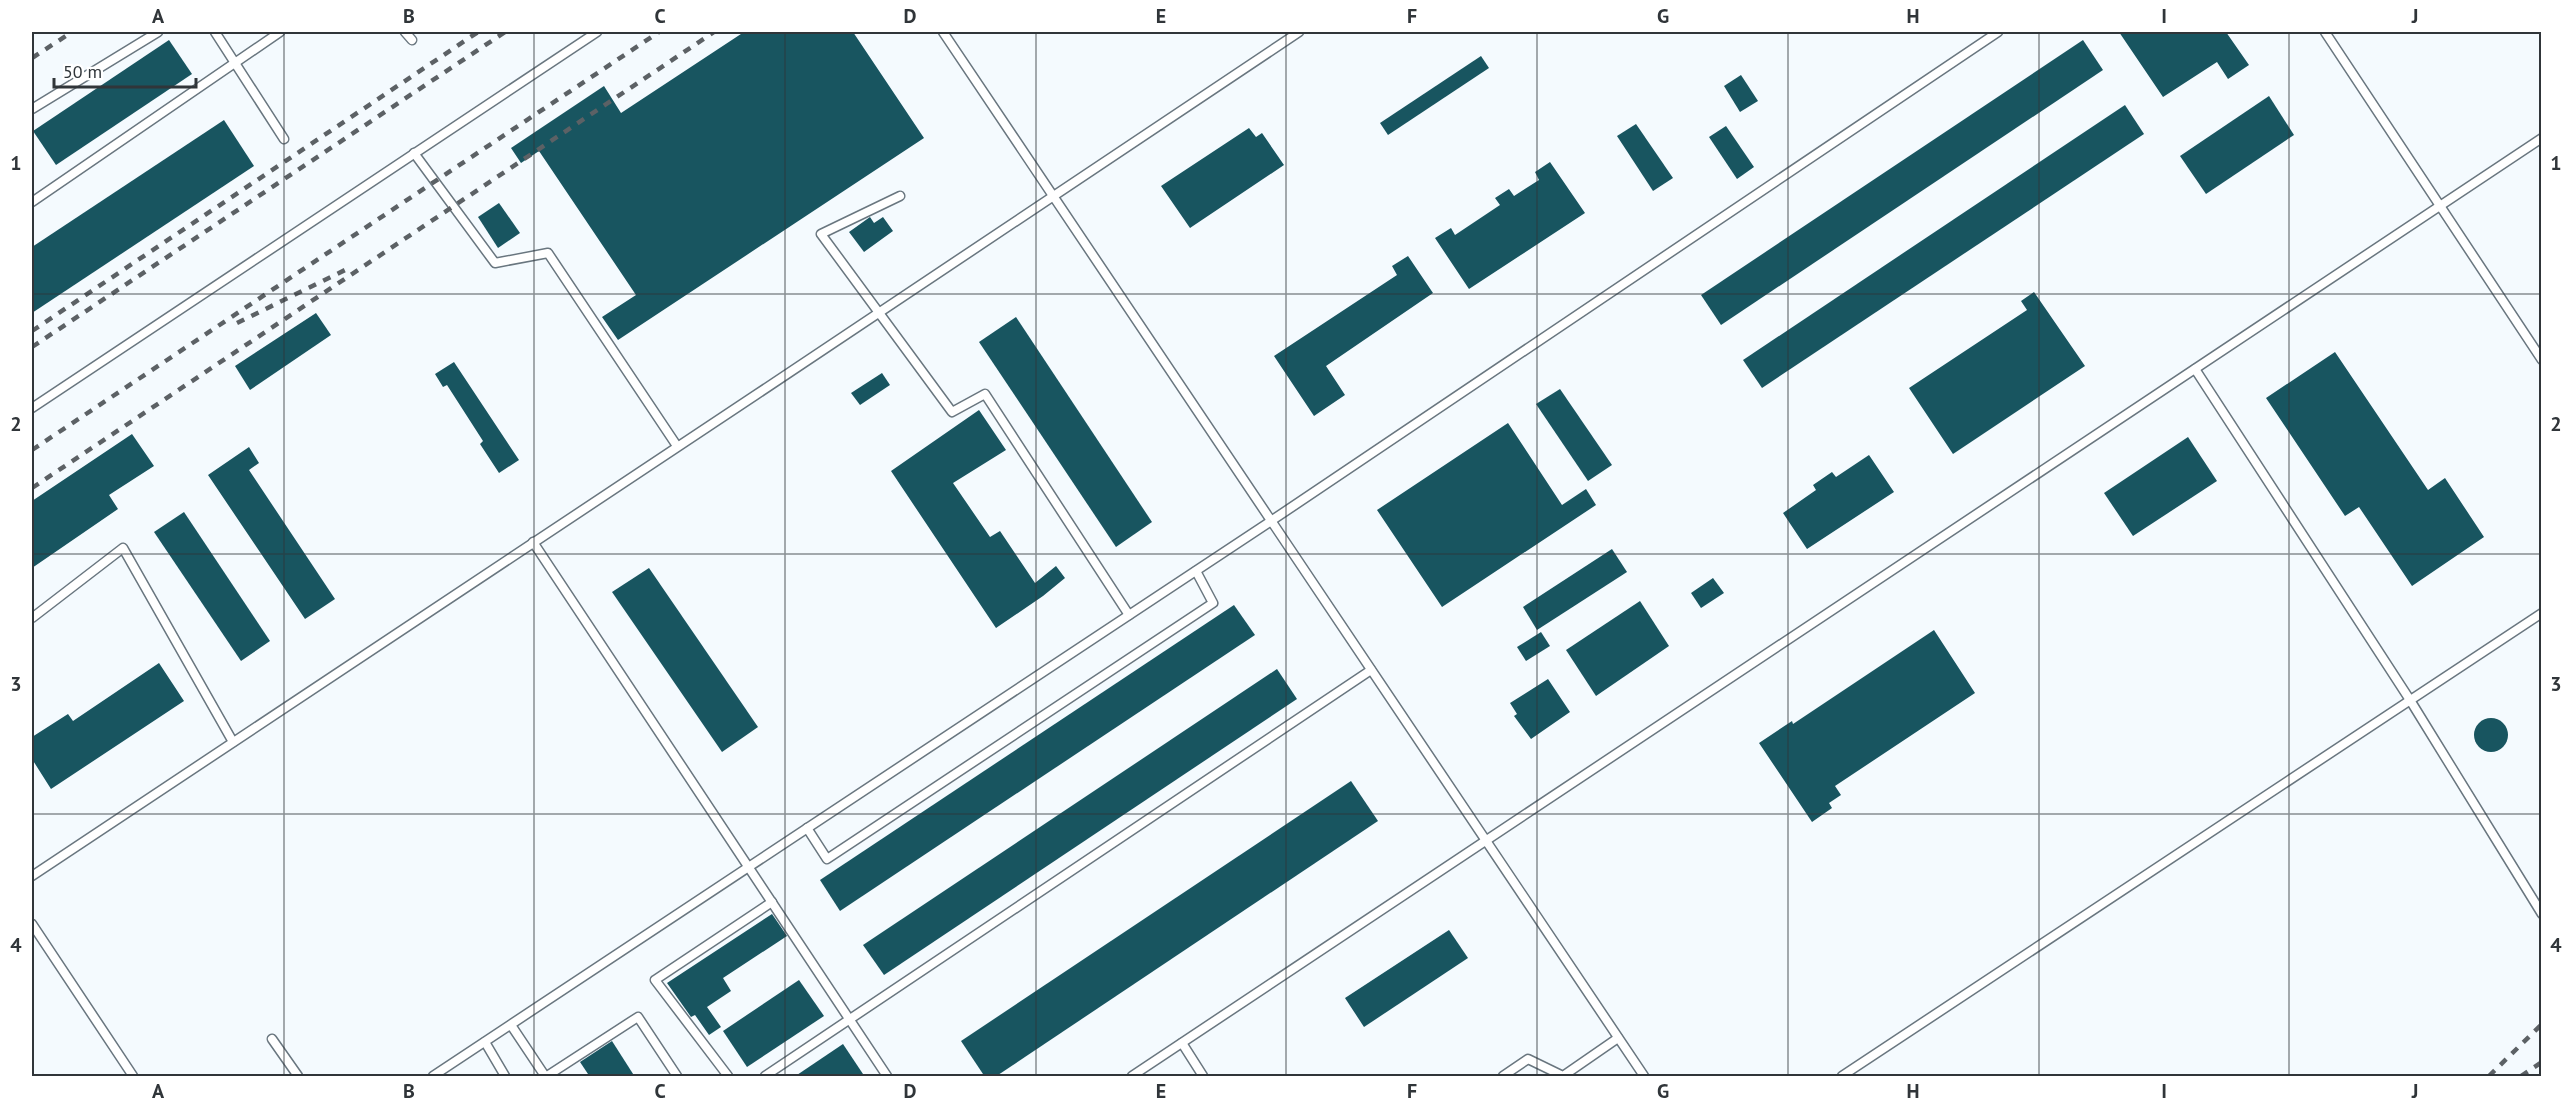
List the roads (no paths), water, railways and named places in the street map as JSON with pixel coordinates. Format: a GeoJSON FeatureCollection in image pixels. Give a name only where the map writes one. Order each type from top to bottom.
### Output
{"type":"FeatureCollection","features":[{"type":"Feature","properties":{"kind":"lane"},"geometry":{"type":"LineString","coordinates":[[32,109],[158,32]]}},
{"type":"Feature","properties":{"kind":"lane"},"geometry":{"type":"LineString","coordinates":[[215,32],[284,139]]}},
{"type":"Feature","properties":{"kind":"lane"},"geometry":{"type":"LineString","coordinates":[[32,202],[280,32]]}},
{"type":"Feature","properties":{"kind":"lane"},"geometry":{"type":"LineString","coordinates":[[405,32],[411,40]]}},
{"type":"Feature","properties":{"kind":"lane"},"geometry":{"type":"LineString","coordinates":[[32,408],[597,32]]}},
{"type":"Feature","properties":{"kind":"lane"},"geometry":{"type":"LineString","coordinates":[[943,32],[1644,1077]]}},
{"type":"Feature","properties":{"kind":"lane"},"geometry":{"type":"LineString","coordinates":[[32,876],[1299,32]]}},
{"type":"Feature","properties":{"kind":"lane"},"geometry":{"type":"LineString","coordinates":[[433,1077],[1271,521],[1998,32]]}},
{"type":"Feature","properties":{"kind":"lane"},"geometry":{"type":"LineString","coordinates":[[2325,32],[2541,360]]}},
{"type":"Feature","properties":{"kind":"lane"},"geometry":{"type":"LineString","coordinates":[[1132,1077],[2541,138]]}},
{"type":"Feature","properties":{"kind":"lane"},"geometry":{"type":"LineString","coordinates":[[414,153],[495,263],[548,253],[676,446]]}},
{"type":"Feature","properties":{"kind":"lane"},"geometry":{"type":"LineString","coordinates":[[900,196],[821,234],[952,412],[985,394],[1129,615]]}},
{"type":"Feature","properties":{"kind":"lane"},"geometry":{"type":"LineString","coordinates":[[2195,369],[2410,700],[2541,914]]}},
{"type":"Feature","properties":{"kind":"lane"},"geometry":{"type":"LineString","coordinates":[[533,542],[887,1077]]}},
{"type":"Feature","properties":{"kind":"lane"},"geometry":{"type":"LineString","coordinates":[[32,618],[123,548],[233,742]]}},
{"type":"Feature","properties":{"kind":"lane"},"geometry":{"type":"LineString","coordinates":[[807,828],[827,859],[1213,603],[1196,571]]}},
{"type":"Feature","properties":{"kind":"lane"},"geometry":{"type":"LineString","coordinates":[[1842,1077],[2541,613]]}},
{"type":"Feature","properties":{"kind":"lane"},"geometry":{"type":"LineString","coordinates":[[765,1077],[1371,670]]}},
{"type":"Feature","properties":{"kind":"lane"},"geometry":{"type":"LineString","coordinates":[[728,1077],[655,980],[772,902]]}},
{"type":"Feature","properties":{"kind":"lane"},"geometry":{"type":"LineString","coordinates":[[32,924],[133,1077]]}},
{"type":"Feature","properties":{"kind":"lane"},"geometry":{"type":"LineString","coordinates":[[511,1025],[546,1077],[638,1017],[677,1077]]}},
{"type":"Feature","properties":{"kind":"lane"},"geometry":{"type":"LineString","coordinates":[[1503,1077],[1528,1059],[1563,1076],[1618,1038]]}},
{"type":"Feature","properties":{"kind":"lane"},"geometry":{"type":"LineString","coordinates":[[272,1039],[298,1077]]}},
{"type":"Feature","properties":{"kind":"lane"},"geometry":{"type":"LineString","coordinates":[[485,1042],[505,1077]]}},
{"type":"Feature","properties":{"kind":"lane"},"geometry":{"type":"LineString","coordinates":[[1182,1043],[1203,1077]]}},
{"type":"Feature","properties":{"kind":"railway"},"geometry":{"type":"LineString","coordinates":[[32,58],[72,32]]}},
{"type":"Feature","properties":{"kind":"railway"},"geometry":{"type":"LineString","coordinates":[[32,331],[478,32]]}},
{"type":"Feature","properties":{"kind":"railway"},"geometry":{"type":"LineString","coordinates":[[32,347],[505,32]]}},
{"type":"Feature","properties":{"kind":"railway"},"geometry":{"type":"LineString","coordinates":[[32,450],[659,32]]}},
{"type":"Feature","properties":{"kind":"railway"},"geometry":{"type":"LineString","coordinates":[[32,488],[714,32]]}},
{"type":"Feature","properties":{"kind":"railway"},"geometry":{"type":"LineString","coordinates":[[237,323],[345,270]]}},
{"type":"Feature","properties":{"kind":"railway"},"geometry":{"type":"LineString","coordinates":[[2489,1076],[2542,1024]]}},
{"type":"Feature","properties":{"kind":"railway"},"geometry":{"type":"LineString","coordinates":[[2521,1076],[2542,1062]]}}]}
